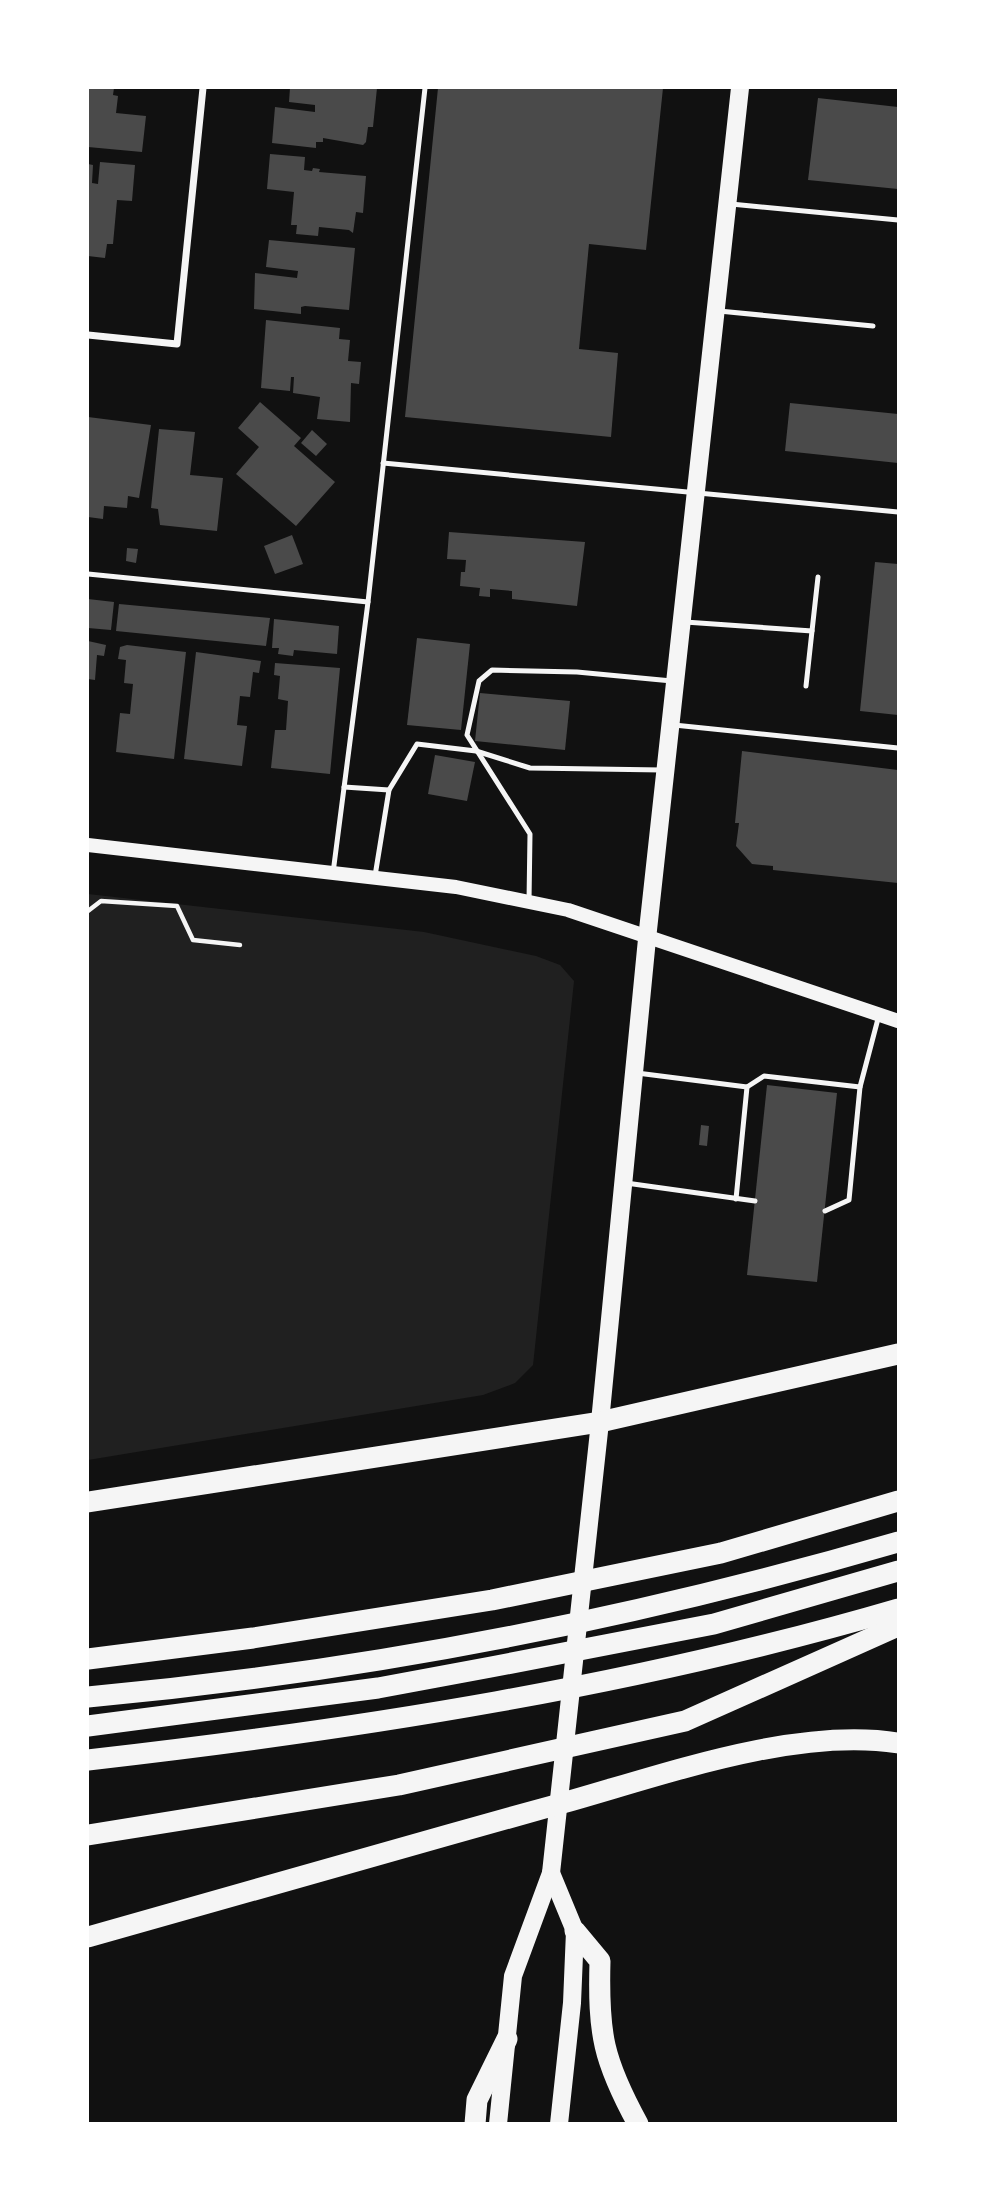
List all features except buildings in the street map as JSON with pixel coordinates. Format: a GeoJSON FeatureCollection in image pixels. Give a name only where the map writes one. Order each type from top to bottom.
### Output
{"type":"FeatureCollection","features":[{"type":"Feature","properties":{"kind":"highway"},"geometry":{"type":"LineString","coordinates":[[88,1502],[600,1422],[898,1354]]}},
{"type":"Feature","properties":{"kind":"highway"},"geometry":{"type":"LineString","coordinates":[[88,1659],[253,1638],[492,1600],[721,1553],[898,1501]]}},
{"type":"Feature","properties":{"kind":"highway"},"geometry":{"type":"LineString","coordinates":[[88,1697],[176,1689],[467,1647],[673,1603],[898,1542]]}},
{"type":"Feature","properties":{"kind":"highway"},"geometry":{"type":"LineString","coordinates":[[88,1726],[378,1688],[491,1667],[714,1624],[898,1571]]}},
{"type":"Feature","properties":{"kind":"highway"},"geometry":{"type":"LineString","coordinates":[[88,1760],[233,1743],[435,1713],[694,1661],[898,1609]]}},
{"type":"Feature","properties":{"kind":"highway"},"geometry":{"type":"LineString","coordinates":[[88,1835],[399,1785],[685,1721],[898,1626]]}},
{"type":"Feature","properties":{"kind":"highway"},"geometry":{"type":"LineString","coordinates":[[88,1937],[676,1772],[775,1747],[835,1738],[869,1738],[898,1744]]}},
{"type":"Feature","properties":{"kind":"highway"},"geometry":{"type":"LineString","coordinates":[[575,1931],[600,1961],[599,2009],[605,2056],[638,2123]]}},
{"type":"Feature","properties":{"kind":"highway"},"geometry":{"type":"LineString","coordinates":[[475,2123],[477,2100],[507,2039]]}},
{"type":"Feature","properties":{"kind":"main road"},"geometry":{"type":"LineString","coordinates":[[498,2123],[513,1976],[551,1873],[596,1462],[647,939],[740,88]]}},
{"type":"Feature","properties":{"kind":"main road"},"geometry":{"type":"LineString","coordinates":[[88,845],[456,887],[568,911],[898,1021]]}},
{"type":"Feature","properties":{"kind":"main road"},"geometry":{"type":"LineString","coordinates":[[551,1873],[575,1931],[572,2003],[559,2123]]}},
{"type":"Feature","properties":{"kind":"street"},"geometry":{"type":"LineString","coordinates":[[88,335],[177,344],[204,88]]}},
{"type":"Feature","properties":{"kind":"lane"},"geometry":{"type":"LineString","coordinates":[[333,873],[368,602],[425,88]]}},
{"type":"Feature","properties":{"kind":"lane"},"geometry":{"type":"LineString","coordinates":[[728,203],[898,220]]}},
{"type":"Feature","properties":{"kind":"lane"},"geometry":{"type":"LineString","coordinates":[[716,310],[873,326]]}},
{"type":"Feature","properties":{"kind":"lane"},"geometry":{"type":"LineString","coordinates":[[383,463],[898,512]]}},
{"type":"Feature","properties":{"kind":"lane"},"geometry":{"type":"LineString","coordinates":[[88,574],[368,602]]}},
{"type":"Feature","properties":{"kind":"lane"},"geometry":{"type":"LineString","coordinates":[[806,685],[818,577]]}},
{"type":"Feature","properties":{"kind":"lane"},"geometry":{"type":"LineString","coordinates":[[682,622],[812,631]]}},
{"type":"Feature","properties":{"kind":"lane"},"geometry":{"type":"LineString","coordinates":[[529,903],[530,834],[467,736],[479,681],[492,670],[577,673],[675,681]]}},
{"type":"Feature","properties":{"kind":"lane"},"geometry":{"type":"LineString","coordinates":[[671,725],[898,748]]}},
{"type":"Feature","properties":{"kind":"lane"},"geometry":{"type":"LineString","coordinates":[[375,878],[389,790],[417,744],[476,751],[530,768],[666,770]]}},
{"type":"Feature","properties":{"kind":"lane"},"geometry":{"type":"LineString","coordinates":[[344,787],[389,790]]}},
{"type":"Feature","properties":{"kind":"lane"},"geometry":{"type":"LineString","coordinates":[[825,1211],[849,1200],[860,1087],[879,1014]]}},
{"type":"Feature","properties":{"kind":"lane"},"geometry":{"type":"LineString","coordinates":[[634,1073],[747,1087],[764,1076],[860,1087]]}},
{"type":"Feature","properties":{"kind":"lane"},"geometry":{"type":"LineString","coordinates":[[736,1199],[747,1087]]}},
{"type":"Feature","properties":{"kind":"lane"},"geometry":{"type":"LineString","coordinates":[[623,1183],[755,1201]]}},
{"type":"Feature","properties":{"kind":"path"},"geometry":{"type":"LineString","coordinates":[[88,911],[101,901],[177,906],[193,940],[240,945]]}},
{"type":"Feature","properties":{"kind":"shaded area"},"geometry":{"type":"Polygon","coordinates":[[[88,894],[424,932],[536,956],[560,965],[574,981],[533,1365],[515,1383],[483,1395],[88,1460],[88,894]]]}}]}
